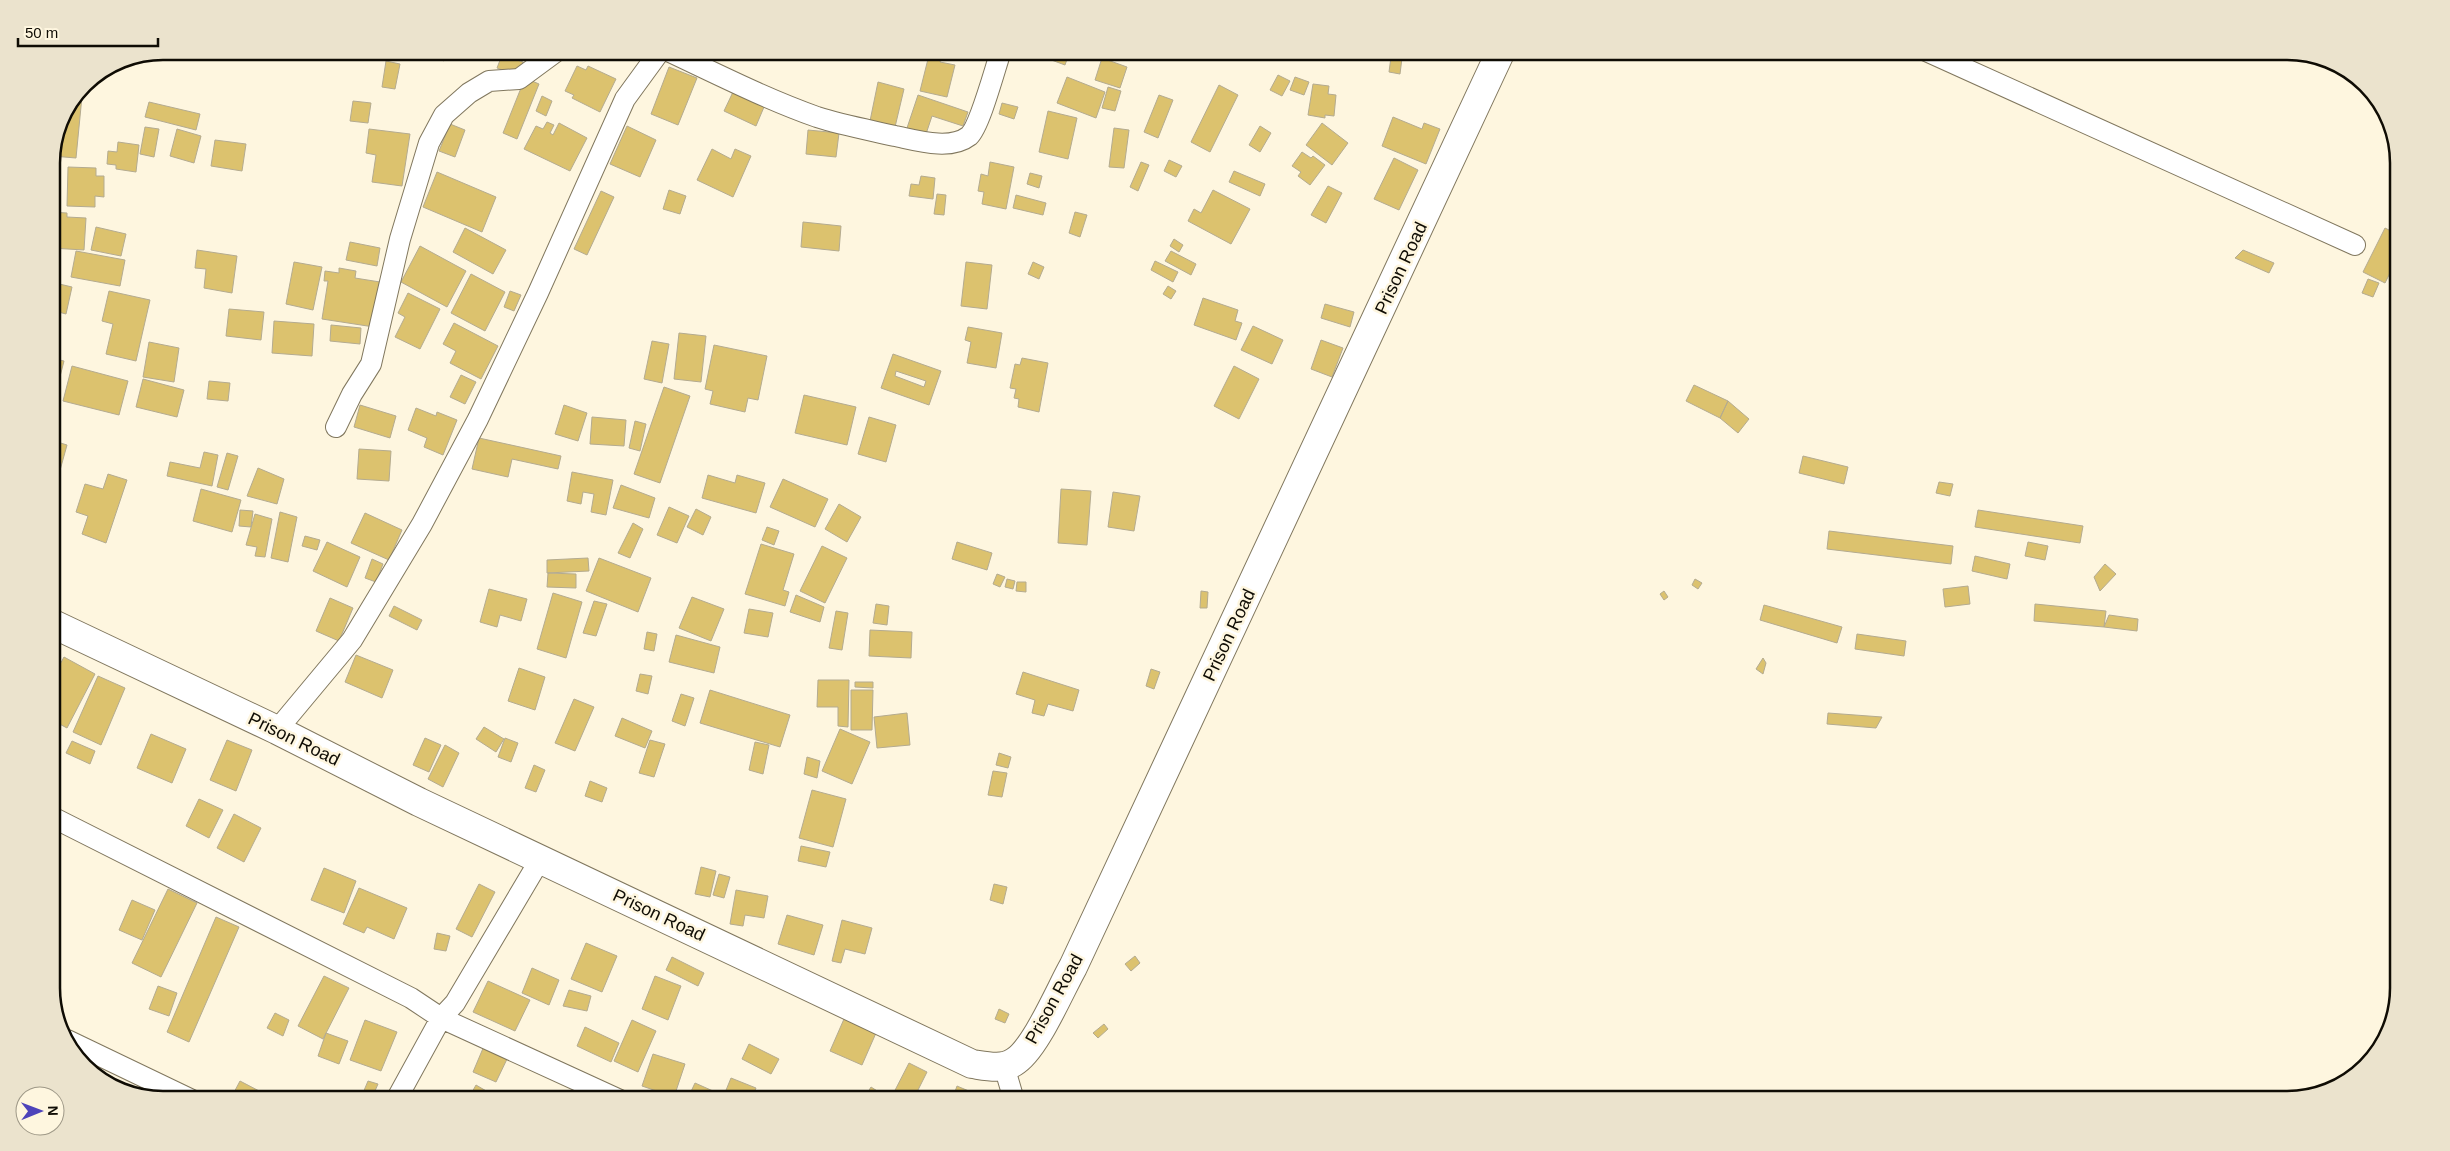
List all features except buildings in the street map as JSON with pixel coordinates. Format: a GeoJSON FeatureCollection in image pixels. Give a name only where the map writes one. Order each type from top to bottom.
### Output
{"type":"FeatureCollection","features":[{"type":"Feature","properties":{"kind":"street"},"geometry":{"type":"LineString","coordinates":[[336,427],[352,394],[371,364],[400,239],[429,143],[444,115],[469,92],[489,81],[519,79],[545,60]]}},
{"type":"Feature","properties":{"kind":"street"},"geometry":{"type":"LineString","coordinates":[[277,730],[352,640],[422,524],[478,419],[538,293],[624,99],[653,60]]}},
{"type":"Feature","properties":{"kind":"street"},"geometry":{"type":"LineString","coordinates":[[687,60],[770,99],[818,117],[936,143],[954,142],[968,136],[976,125],[999,60]]}},
{"type":"Feature","properties":{"kind":"street","name":"Prison Road"},"geometry":{"type":"LineString","coordinates":[[60,627],[277,730],[419,802],[541,858],[972,1064],[1004,1066],[1013,1063],[1030,1046],[1073,967],[1497,60]]}},
{"type":"Feature","properties":{"kind":"street"},"geometry":{"type":"LineString","coordinates":[[1946,60],[2355,245]]}},
{"type":"Feature","properties":{"kind":"street"},"geometry":{"type":"LineString","coordinates":[[60,821],[411,998],[441,1018],[600,1091]]}},
{"type":"Feature","properties":{"kind":"street"},"geometry":{"type":"LineString","coordinates":[[401,1091],[441,1018],[455,1003],[541,858]]}},
{"type":"Feature","properties":{"kind":"street"},"geometry":{"type":"LineString","coordinates":[[77,1045],[173,1091]]}},
{"type":"Feature","properties":{"kind":"street"},"geometry":{"type":"LineString","coordinates":[[1004,1066],[1011,1091]]}}]}
